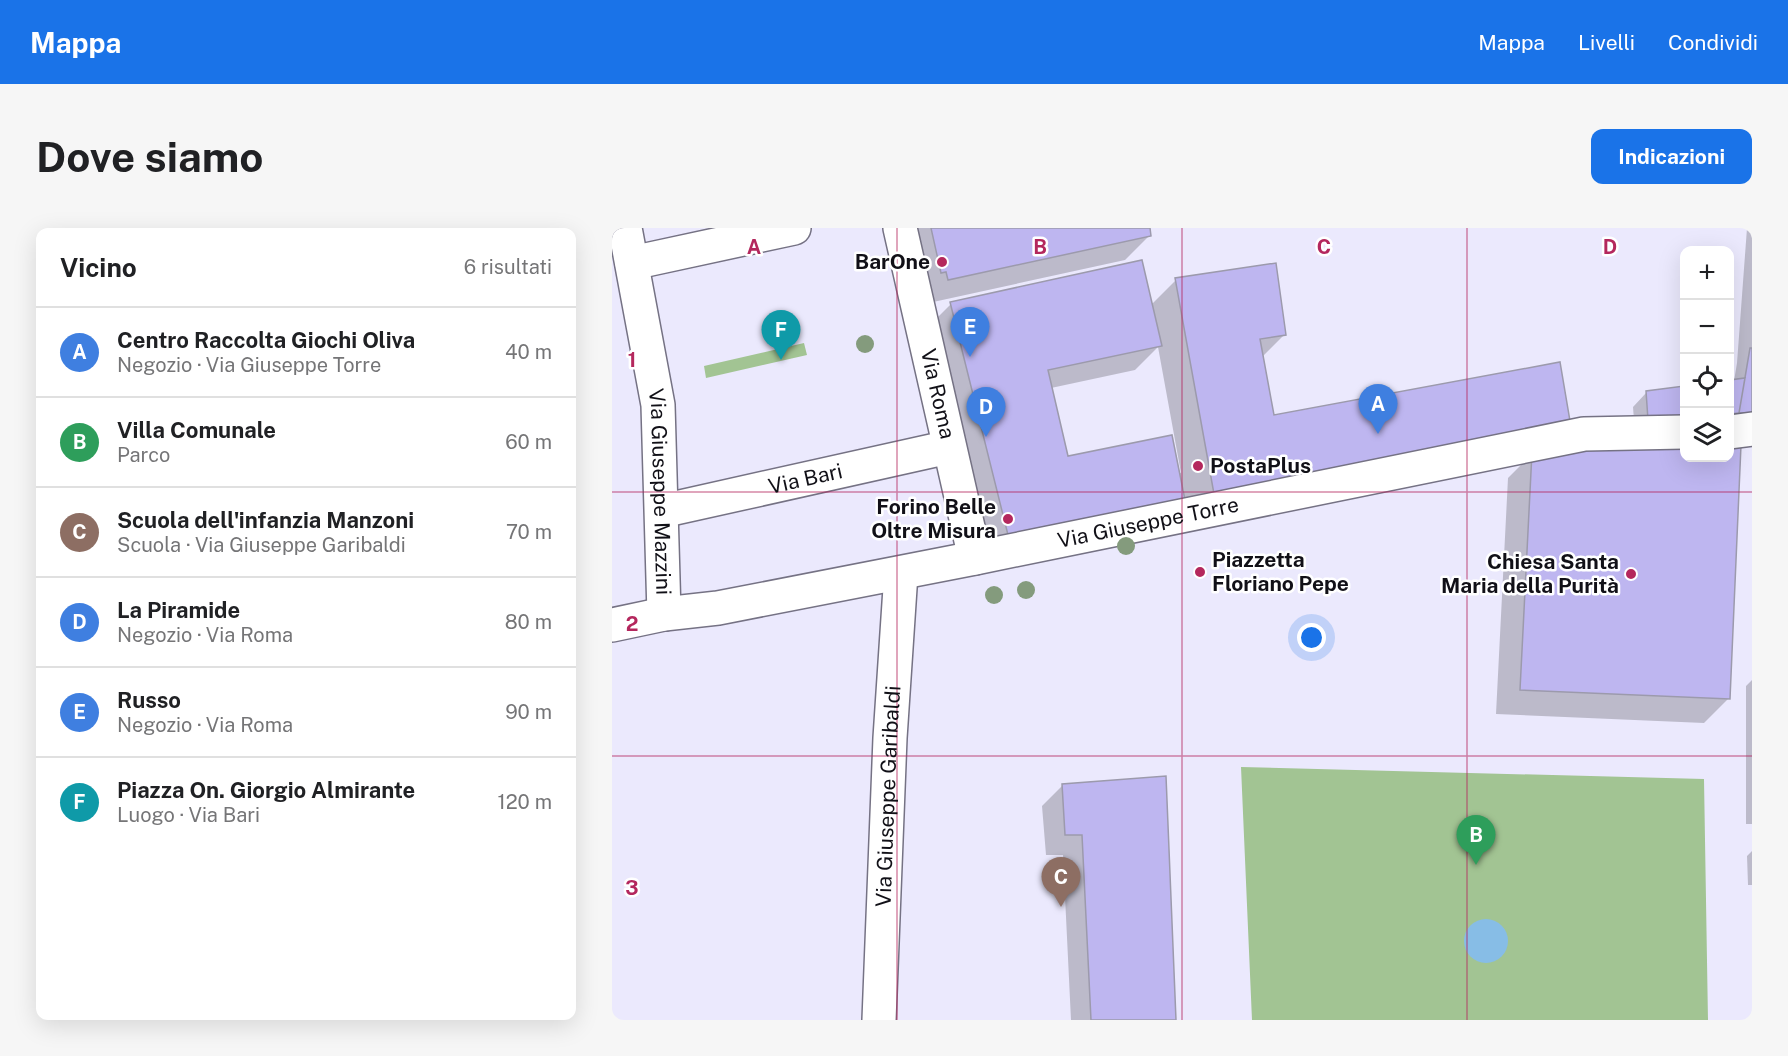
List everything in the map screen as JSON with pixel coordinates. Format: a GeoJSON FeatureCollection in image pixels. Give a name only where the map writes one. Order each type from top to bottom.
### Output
{"type":"FeatureCollection","features":[{"type":"Feature","properties":{"kind":"street","name":"Via Giuseppe Mazzini"},"geometry":{"type":"LineString","coordinates":[[625,228],[658,405],[664,614]]}},
{"type":"Feature","properties":{"kind":"street"},"geometry":{"type":"LineString","coordinates":[[632,263],[794,228]]}},
{"type":"Feature","properties":{"kind":"street","name":"Via Roma"},"geometry":{"type":"LineString","coordinates":[[900,228],[975,558]]}},
{"type":"Feature","properties":{"kind":"street"},"geometry":{"type":"LineString","coordinates":[[1734,431],[1752,429]]}},
{"type":"Feature","properties":{"kind":"street","name":"Via Giuseppe Torre"},"geometry":{"type":"LineString","coordinates":[[612,625],[664,614],[718,608],[901,573],[1584,434],[1680,432]]}},
{"type":"Feature","properties":{"kind":"street","name":"Via Bari"},"geometry":{"type":"LineString","coordinates":[[662,511],[949,447]]}},
{"type":"Feature","properties":{"kind":"street","name":"Via Giuseppe Garibaldi"},"geometry":{"type":"LineString","coordinates":[[879,1020],[890,750],[901,573]]}},
{"type":"Feature","properties":{"kind":"green space"},"geometry":{"type":"Polygon","coordinates":[[[804,343],[807,355],[706,378],[704,366],[804,343]]]}},
{"type":"Feature","properties":{"kind":"green space"},"geometry":{"type":"Polygon","coordinates":[[[1241,767],[1704,779],[1708,1020],[1252,1020],[1241,767]]]}},
{"type":"Feature","properties":{"kind":"water"},"geometry":{"type":"Polygon","coordinates":[[[1486,919],[1501,926],[1508,941],[1501,956],[1486,963],[1471,956],[1464,941],[1471,926],[1486,919]]]}},
{"type":"Feature","properties":{"kind":"building"},"geometry":{"type":"Polygon","coordinates":[[[931,228],[1150,228],[1151,236],[948,280],[946,272],[941,273],[931,228]]]}},
{"type":"Feature","properties":{"kind":"building"},"geometry":{"type":"Polygon","coordinates":[[[1142,260],[1162,346],[1048,370],[1068,456],[1172,435],[1186,505],[1009,539],[950,302],[1142,260]]]}},
{"type":"Feature","properties":{"kind":"building"},"geometry":{"type":"Polygon","coordinates":[[[1276,263],[1286,335],[1260,339],[1274,415],[1560,362],[1572,433],[1216,505],[1175,278],[1276,263]]]}},
{"type":"Feature","properties":{"kind":"building"},"geometry":{"type":"Polygon","coordinates":[[[1750,348],[1752,348],[1752,413],[1739,413],[1750,348]]]}},
{"type":"Feature","properties":{"kind":"building"},"geometry":{"type":"Polygon","coordinates":[[[1745,378],[1739,413],[1734,414],[1734,408],[1734,379],[1745,378]]]}},
{"type":"Feature","properties":{"kind":"building"},"geometry":{"type":"Polygon","coordinates":[[[1680,387],[1680,418],[1648,420],[1646,391],[1680,387]]]}},
{"type":"Feature","properties":{"kind":"building","name":"Chiesa Santa Maria della Purità"},"geometry":{"type":"Polygon","coordinates":[[[1680,443],[1680,462],[1734,462],[1734,445],[1741,445],[1730,699],[1520,690],[1532,452],[1680,443]]]}},
{"type":"Feature","properties":{"kind":"building"},"geometry":{"type":"Polygon","coordinates":[[[1166,776],[1176,1020],[1091,1020],[1082,835],[1065,835],[1062,784],[1166,776]]]}},
{"type":"Feature","properties":{"kind":"place","name":"BarOne"},"geometry":{"type":"Point","coordinates":[942,262]}},
{"type":"Feature","properties":{"kind":"place","name":"Russo"},"geometry":{"type":"Point","coordinates":[970,357]}},
{"type":"Feature","properties":{"kind":"place","name":"Piazza On. Giorgio Almirante"},"geometry":{"type":"Point","coordinates":[781,360]}},
{"type":"Feature","properties":{"kind":"place","name":"Centro Raccolta Giochi Oliva"},"geometry":{"type":"Point","coordinates":[1378,434]}},
{"type":"Feature","properties":{"kind":"place","name":"La Piramide"},"geometry":{"type":"Point","coordinates":[986,437]}},
{"type":"Feature","properties":{"kind":"place","name":"PostaPlus"},"geometry":{"type":"Point","coordinates":[1198,466]}},
{"type":"Feature","properties":{"kind":"place","name":"Forino Belle Oltre Misura"},"geometry":{"type":"Point","coordinates":[1008,519]}},
{"type":"Feature","properties":{"kind":"place","name":"Piazzetta Floriano Pepe"},"geometry":{"type":"Point","coordinates":[1200,572]}},
{"type":"Feature","properties":{"kind":"place","name":"Chiesa Santa Maria della Purità"},"geometry":{"type":"Point","coordinates":[1631,574]}},
{"type":"Feature","properties":{"kind":"place","name":"Villa Comunale"},"geometry":{"type":"Point","coordinates":[1476,865]}},
{"type":"Feature","properties":{"kind":"place","name":"Scuola dell'infanzia Manzoni"},"geometry":{"type":"Point","coordinates":[1061,907]}}]}
